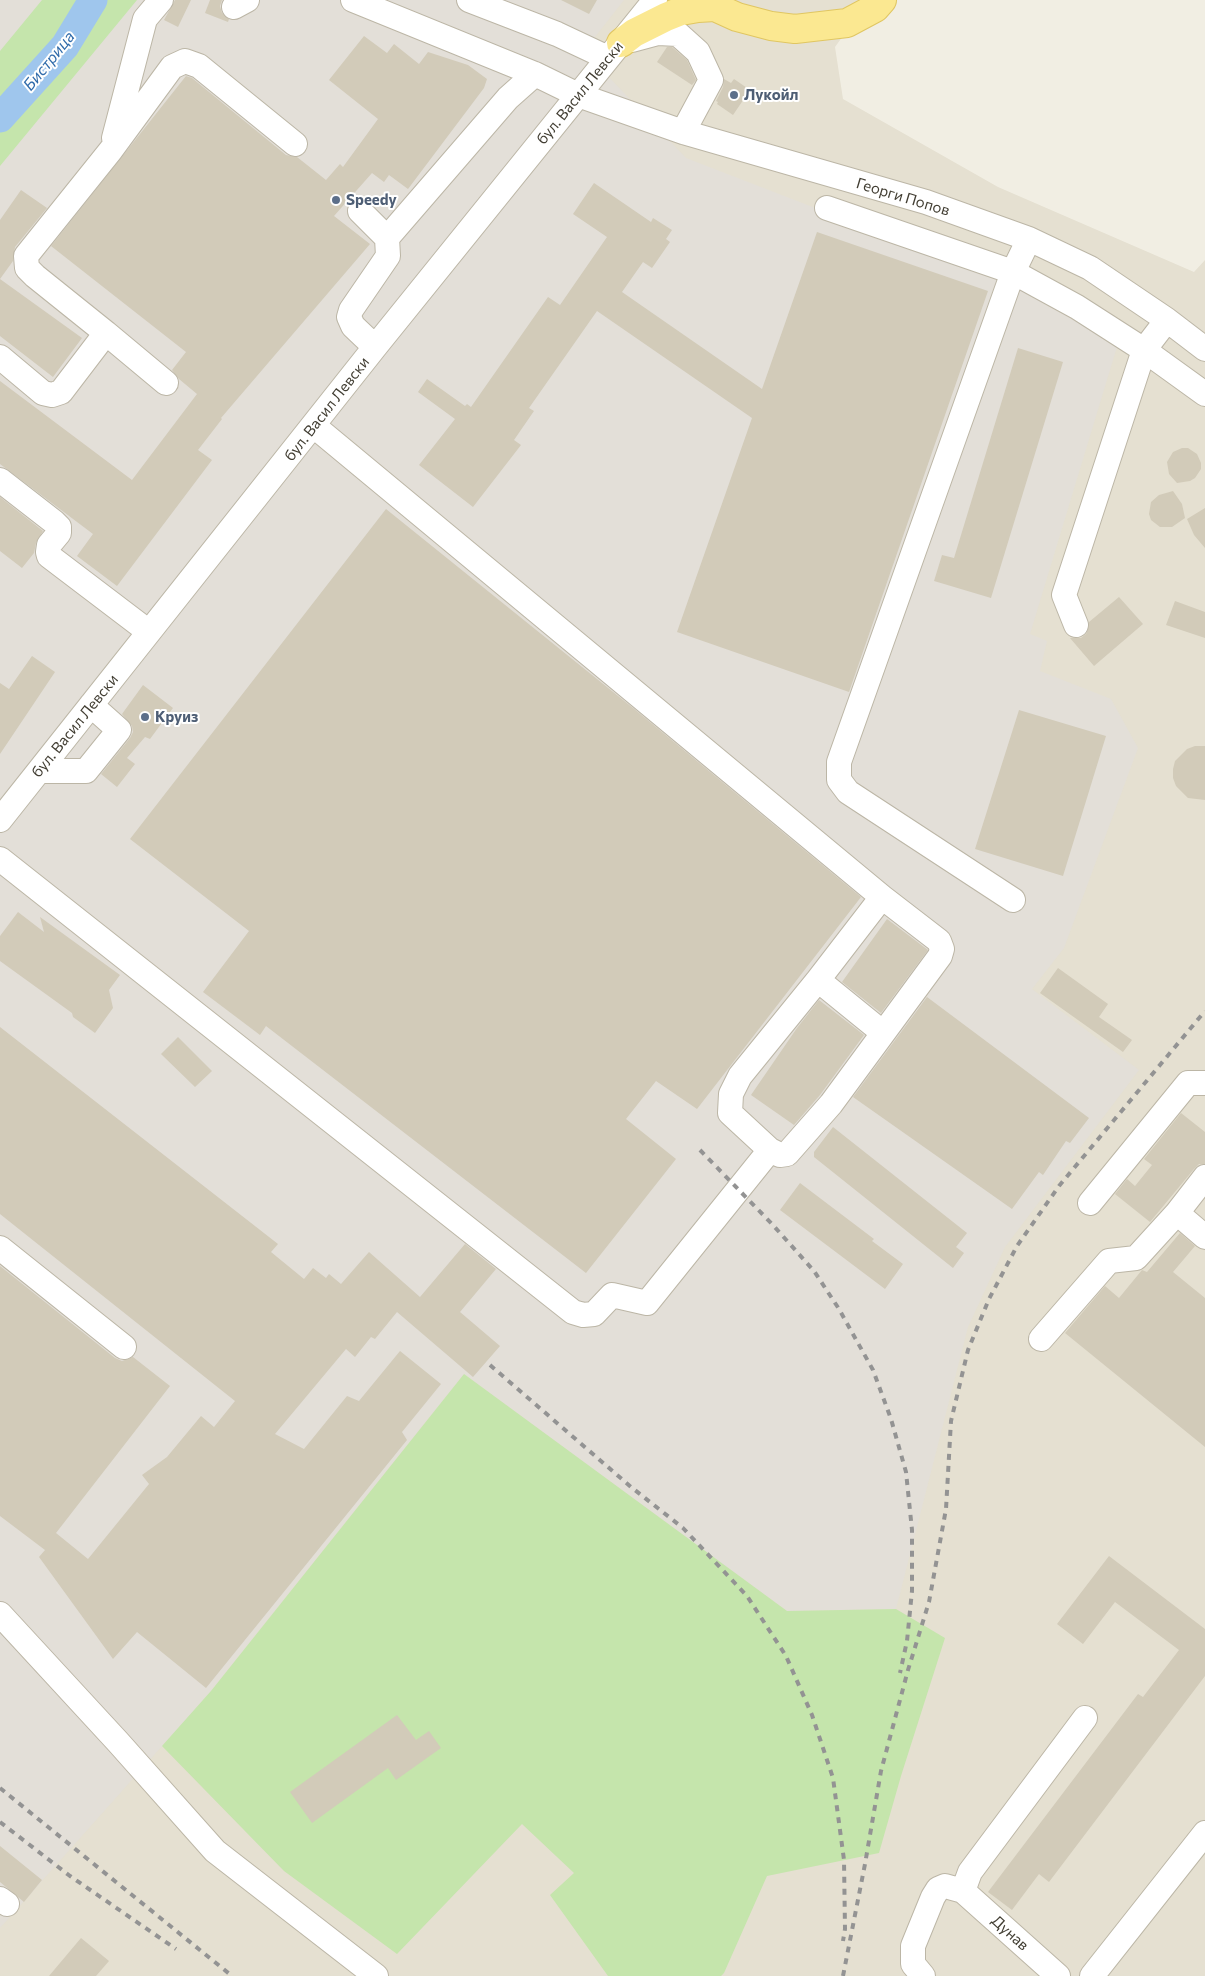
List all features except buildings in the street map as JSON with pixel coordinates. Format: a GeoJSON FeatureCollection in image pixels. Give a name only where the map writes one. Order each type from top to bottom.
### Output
{"type":"FeatureCollection","features":[{"type":"Feature","properties":{"kind":"main road"},"geometry":{"type":"LineString","coordinates":[[614,50],[634,33],[681,11],[721,2],[737,17],[795,30],[847,23],[875,8],[882,0]]}},
{"type":"Feature","properties":{"kind":"street"},"geometry":{"type":"LineString","coordinates":[[111,150],[144,19],[161,0]]}},
{"type":"Feature","properties":{"kind":"street","name":"Георги Попов"},"geometry":{"type":"LineString","coordinates":[[353,0],[535,74],[578,95],[683,132],[926,202],[1029,238],[1090,268],[1167,320],[1205,349]]}},
{"type":"Feature","properties":{"kind":"street"},"geometry":{"type":"LineString","coordinates":[[469,0],[557,34],[614,50],[658,33],[678,34],[698,52],[711,80],[683,132]]}},
{"type":"Feature","properties":{"kind":"street","name":"бул. Васил Левски"},"geometry":{"type":"LineString","coordinates":[[0,820],[375,347],[655,0]]}},
{"type":"Feature","properties":{"kind":"street"},"geometry":{"type":"LineString","coordinates":[[166,383],[35,276],[27,268],[26,256],[111,150],[172,66],[185,61],[199,66],[295,144]]}},
{"type":"Feature","properties":{"kind":"street"},"geometry":{"type":"LineString","coordinates":[[387,238],[508,98],[535,74]]}},
{"type":"Feature","properties":{"kind":"street"},"geometry":{"type":"LineString","coordinates":[[827,208],[1013,272],[1077,306],[1144,350],[1205,394]]}},
{"type":"Feature","properties":{"kind":"street"},"geometry":{"type":"LineString","coordinates":[[360,212],[387,238],[388,256],[349,317],[353,326],[375,347]]}},
{"type":"Feature","properties":{"kind":"street"},"geometry":{"type":"LineString","coordinates":[[1013,900],[848,792],[839,780],[839,762],[1013,272],[1029,238]]}},
{"type":"Feature","properties":{"kind":"street"},"geometry":{"type":"LineString","coordinates":[[1076,625],[1064,596],[1144,350],[1167,320]]}},
{"type":"Feature","properties":{"kind":"street"},"geometry":{"type":"LineString","coordinates":[[0,357],[43,392],[52,395],[61,392],[106,334]]}},
{"type":"Feature","properties":{"kind":"street"},"geometry":{"type":"LineString","coordinates":[[314,426],[882,897],[940,941],[942,948],[940,956],[882,1032],[831,1104],[788,1154],[780,1155],[770,1150],[730,1113],[731,1094],[740,1076],[882,897]]}},
{"type":"Feature","properties":{"kind":"street"},"geometry":{"type":"LineString","coordinates":[[0,480],[59,527],[59,534],[48,546],[49,556],[150,632]]}},
{"type":"Feature","properties":{"kind":"street"},"geometry":{"type":"LineString","coordinates":[[39,771],[86,771],[119,730],[91,705]]}},
{"type":"Feature","properties":{"kind":"street"},"geometry":{"type":"LineString","coordinates":[[0,859],[573,1312],[583,1315],[594,1314],[612,1295],[647,1303],[770,1150]]}},
{"type":"Feature","properties":{"kind":"street"},"geometry":{"type":"LineString","coordinates":[[818,980],[882,1032]]}},
{"type":"Feature","properties":{"kind":"street"},"geometry":{"type":"LineString","coordinates":[[1090,1203],[1188,1083],[1205,1083]]}},
{"type":"Feature","properties":{"kind":"street"},"geometry":{"type":"LineString","coordinates":[[1041,1339],[1109,1260],[1136,1258],[1177,1213],[1205,1178]]}},
{"type":"Feature","properties":{"kind":"street"},"geometry":{"type":"LineString","coordinates":[[1177,1213],[1205,1237]]}},
{"type":"Feature","properties":{"kind":"street"},"geometry":{"type":"LineString","coordinates":[[0,1248],[124,1347]]}},
{"type":"Feature","properties":{"kind":"street"},"geometry":{"type":"LineString","coordinates":[[0,1614],[215,1851],[376,1976]]}},
{"type":"Feature","properties":{"kind":"street"},"geometry":{"type":"LineString","coordinates":[[923,1976],[913,1964],[913,1946],[938,1889],[945,1886],[963,1891],[970,1872],[1085,1718]]}},
{"type":"Feature","properties":{"kind":"street"},"geometry":{"type":"LineString","coordinates":[[1092,1976],[1205,1833]]}},
{"type":"Feature","properties":{"kind":"street","name":"Дунав"},"geometry":{"type":"LineString","coordinates":[[963,1891],[1058,1976]]}},
{"type":"Feature","properties":{"kind":"shaded area"},"geometry":{"type":"Polygon","coordinates":[[[0,0],[869,0],[835,47],[843,99],[998,187],[1194,272],[1205,260],[1205,1976],[0,1976],[0,0]]]}},
{"type":"Feature","properties":{"kind":"shaded area"},"geometry":{"type":"Polygon","coordinates":[[[0,0],[624,0],[584,51],[686,158],[1123,327],[1030,634],[1047,641],[1040,671],[1111,699],[1138,748],[1064,948],[1032,989],[1139,1070],[1005,1247],[968,1327],[896,1609],[787,1611],[464,1374],[211,1691],[0,1928],[0,0]]]}},
{"type":"Feature","properties":{"kind":"green space"},"geometry":{"type":"Polygon","coordinates":[[[42,0],[137,0],[0,166],[0,51],[42,0]]]}},
{"type":"Feature","properties":{"kind":"green space"},"geometry":{"type":"Polygon","coordinates":[[[464,1374],[787,1611],[896,1609],[945,1638],[901,1776],[879,1853],[767,1876],[721,1976],[608,1976],[550,1895],[574,1873],[522,1824],[397,1954],[284,1871],[162,1746],[211,1691],[464,1374]]]}},
{"type":"Feature","properties":{"kind":"waterway","name":"Бистрица"},"geometry":{"type":"LineString","coordinates":[[0,118],[65,46],[93,0]]}},
{"type":"Feature","properties":{"kind":"railway"},"geometry":{"type":"LineString","coordinates":[[843,1976],[881,1771],[908,1670],[929,1602],[946,1509],[951,1421],[968,1350],[989,1299],[1017,1246],[1059,1186],[1205,1011]]}},
{"type":"Feature","properties":{"kind":"railway"},"geometry":{"type":"LineString","coordinates":[[700,1150],[772,1224],[814,1271],[839,1309],[873,1370],[891,1419],[906,1472],[912,1530],[912,1591],[907,1641],[900,1673]]}},
{"type":"Feature","properties":{"kind":"railway"},"geometry":{"type":"LineString","coordinates":[[490,1365],[631,1487],[683,1528],[747,1596],[786,1656],[812,1715],[833,1778],[844,1860],[845,1929],[843,1941]]}},
{"type":"Feature","properties":{"kind":"railway"},"geometry":{"type":"LineString","coordinates":[[0,1788],[232,1976]]}},
{"type":"Feature","properties":{"kind":"railway"},"geometry":{"type":"LineString","coordinates":[[0,1822],[70,1876],[176,1949]]}},
{"type":"Feature","properties":{"kind":"place","name":"Лукойл"},"geometry":{"type":"Point","coordinates":[734,95]}},
{"type":"Feature","properties":{"kind":"place","name":"Speedy"},"geometry":{"type":"Point","coordinates":[336,200]}},
{"type":"Feature","properties":{"kind":"place","name":"Круиз"},"geometry":{"type":"Point","coordinates":[145,717]}}]}
